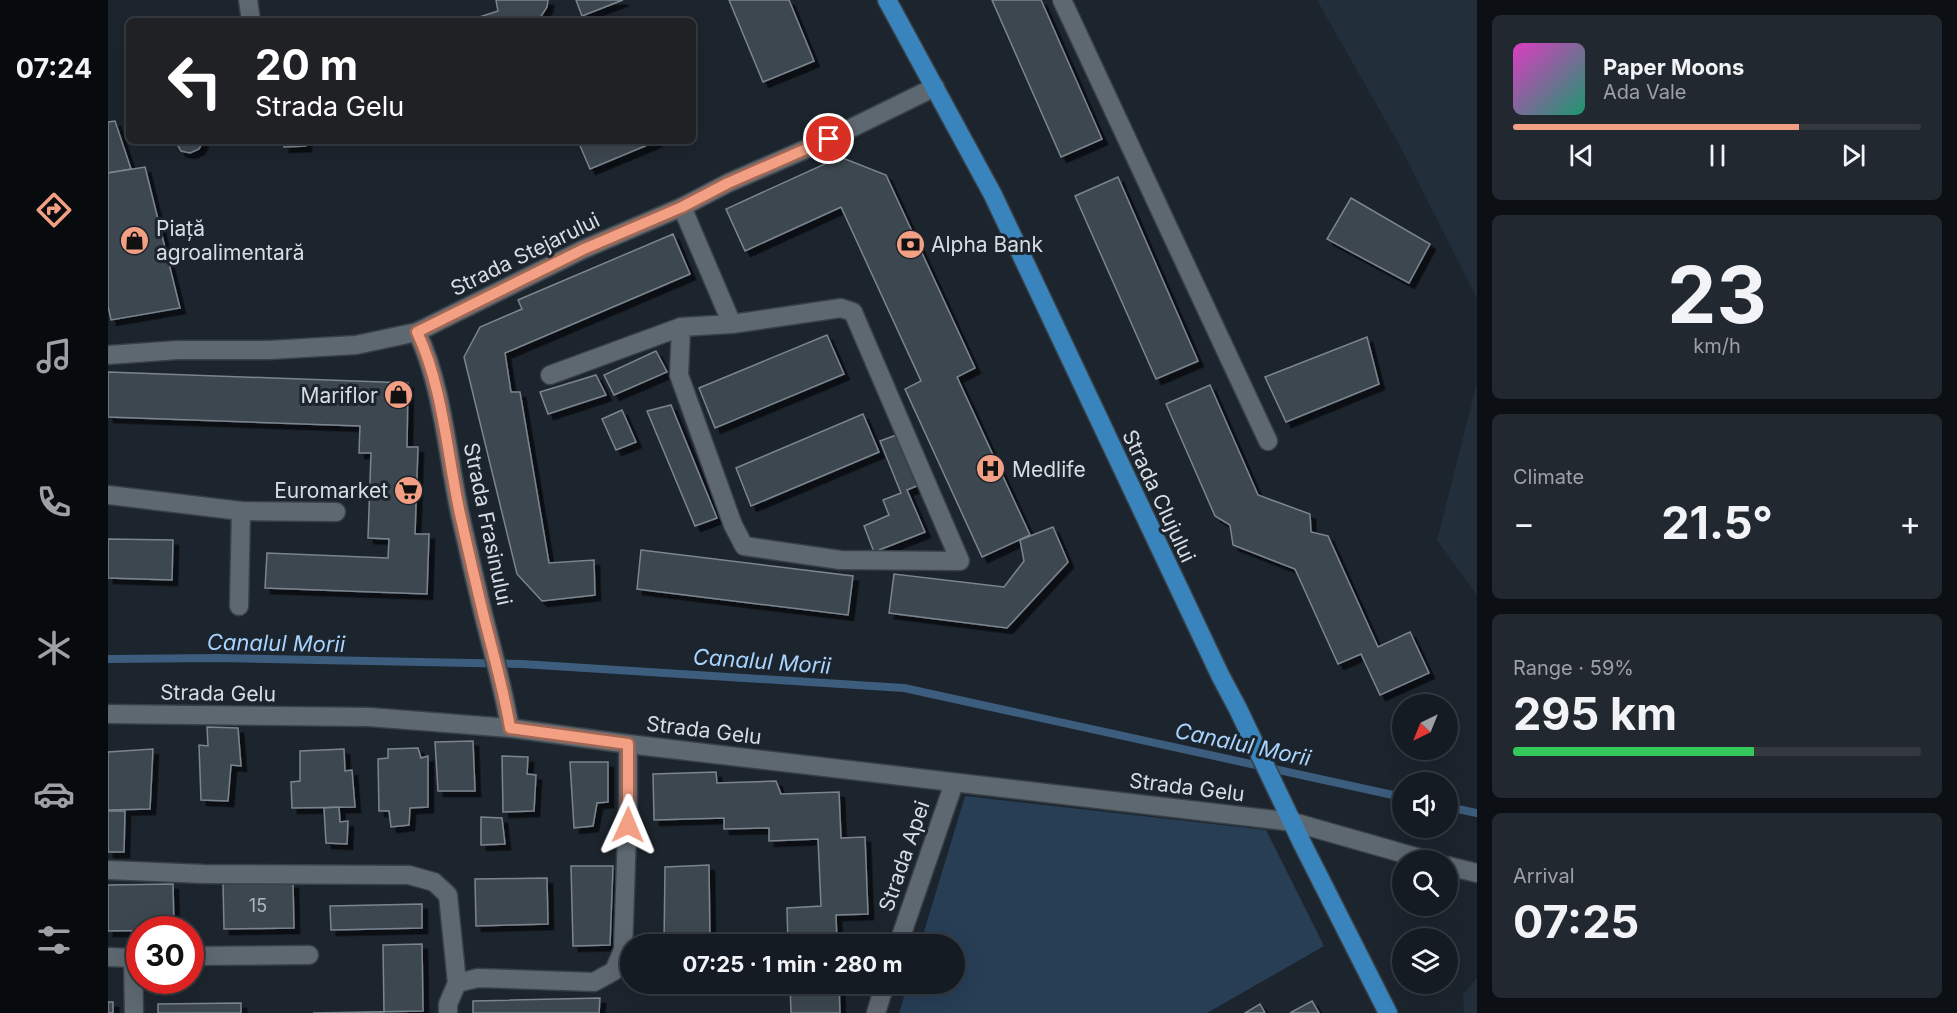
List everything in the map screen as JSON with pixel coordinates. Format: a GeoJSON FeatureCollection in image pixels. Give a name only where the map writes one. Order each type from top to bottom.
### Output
{"type":"FeatureCollection","features":[{"type":"Feature","properties":{"kind":"main road","name":"Strada Clujului"},"geometry":{"type":"LineString","coordinates":[[886,0],[993,195],[1220,675],[1388,1013]]}},
{"type":"Feature","properties":{"kind":"street"},"geometry":{"type":"LineString","coordinates":[[248,0],[251,18]]}},
{"type":"Feature","properties":{"kind":"street"},"geometry":{"type":"LineString","coordinates":[[1062,0],[1268,441]]}},
{"type":"Feature","properties":{"kind":"street","name":"Strada Stejarului"},"geometry":{"type":"LineString","coordinates":[[108,355],[178,350],[268,350],[356,345],[417,332],[584,249],[682,207],[728,183],[829,139],[935,87]]}},
{"type":"Feature","properties":{"kind":"street"},"geometry":{"type":"LineString","coordinates":[[682,207],[732,324]]}},
{"type":"Feature","properties":{"kind":"street"},"geometry":{"type":"LineString","coordinates":[[550,375],[681,327],[732,324],[840,308],[853,312],[960,561],[840,560],[744,546],[733,525],[679,375],[681,327]]}},
{"type":"Feature","properties":{"kind":"street","name":"Strada Frasinului"},"geometry":{"type":"LineString","coordinates":[[417,332],[426,350],[444,424],[460,511],[510,728]]}},
{"type":"Feature","properties":{"kind":"street"},"geometry":{"type":"LineString","coordinates":[[108,495],[241,511],[336,512]]}},
{"type":"Feature","properties":{"kind":"street"},"geometry":{"type":"LineString","coordinates":[[239,606],[241,511]]}},
{"type":"Feature","properties":{"kind":"street","name":"Strada Gelu"},"geometry":{"type":"LineString","coordinates":[[108,714],[369,717],[510,728],[628,744],[1293,822],[1392,850]]}},
{"type":"Feature","properties":{"kind":"street"},"geometry":{"type":"LineString","coordinates":[[458,983],[478,978],[594,982],[614,971],[623,950],[628,744]]}},
{"type":"Feature","properties":{"kind":"street","name":"Strada Apei"},"geometry":{"type":"LineString","coordinates":[[902,934],[954,783]]}},
{"type":"Feature","properties":{"kind":"street"},"geometry":{"type":"LineString","coordinates":[[1458,868],[1477,873]]}},
{"type":"Feature","properties":{"kind":"street"},"geometry":{"type":"LineString","coordinates":[[108,870],[204,874],[409,875],[434,882],[448,895],[458,983],[448,1004],[448,1013]]}},
{"type":"Feature","properties":{"kind":"street"},"geometry":{"type":"LineString","coordinates":[[204,956],[309,956]]}},
{"type":"Feature","properties":{"kind":"street"},"geometry":{"type":"LineString","coordinates":[[108,957],[126,958]]}},
{"type":"Feature","properties":{"kind":"street"},"geometry":{"type":"LineString","coordinates":[[134,1013],[135,994]]}},
{"type":"Feature","properties":{"kind":"street"},"geometry":{"type":"LineString","coordinates":[[876,1013],[882,994]]}},
{"type":"Feature","properties":{"kind":"shaded area"},"geometry":{"type":"Polygon","coordinates":[[[1317,0],[1477,0],[1477,298],[1399,144],[1317,0]]]}},
{"type":"Feature","properties":{"kind":"shaded area"},"geometry":{"type":"Polygon","coordinates":[[[1477,383],[1477,595],[1437,540],[1477,383]]]}},
{"type":"Feature","properties":{"kind":"shaded area"},"geometry":{"type":"Polygon","coordinates":[[[965,796],[1266,830],[1324,946],[1207,1013],[899,1013],[905,994],[965,994],[965,934],[923,934],[965,796]]]}},
{"type":"Feature","properties":{"kind":"shaded area"},"geometry":{"type":"Polygon","coordinates":[[[1477,977],[1477,1013],[1464,1013],[1463,995],[1477,977]]]}},
{"type":"Feature","properties":{"kind":"building"},"geometry":{"type":"Polygon","coordinates":[[[496,0],[548,0],[547,7],[540,18],[476,18],[498,11],[496,0]]]}},
{"type":"Feature","properties":{"kind":"building"},"geometry":{"type":"Polygon","coordinates":[[[576,0],[623,0],[582,16],[576,0]]]}},
{"type":"Feature","properties":{"kind":"building"},"geometry":{"type":"Polygon","coordinates":[[[729,0],[789,0],[814,61],[763,82],[729,0]]]}},
{"type":"Feature","properties":{"kind":"building"},"geometry":{"type":"Polygon","coordinates":[[[992,0],[1041,0],[1102,139],[1061,157],[992,0]]]}},
{"type":"Feature","properties":{"kind":"building"},"geometry":{"type":"Polygon","coordinates":[[[115,121],[131,169],[108,173],[108,122],[115,121]]]}},
{"type":"Feature","properties":{"kind":"building"},"geometry":{"type":"Polygon","coordinates":[[[177,144],[202,144],[199,149],[190,153],[181,151],[177,144]]]}},
{"type":"Feature","properties":{"kind":"building"},"geometry":{"type":"Polygon","coordinates":[[[284,144],[306,144],[306,146],[284,147],[284,144]]]}},
{"type":"Feature","properties":{"kind":"building"},"geometry":{"type":"Polygon","coordinates":[[[579,144],[650,144],[590,169],[579,144]]]}},
{"type":"Feature","properties":{"kind":"building"},"geometry":{"type":"Polygon","coordinates":[[[840,157],[886,175],[975,368],[957,377],[1030,535],[982,557],[905,389],[921,381],[841,207],[745,251],[726,209],[840,157]]]}},
{"type":"Feature","properties":{"kind":"building","name":"Piață agroalimentară"},"geometry":{"type":"Polygon","coordinates":[[[145,167],[180,308],[111,320],[108,306],[108,173],[145,167]]]}},
{"type":"Feature","properties":{"kind":"building"},"geometry":{"type":"Polygon","coordinates":[[[1118,177],[1198,361],[1156,379],[1075,196],[1118,177]]]}},
{"type":"Feature","properties":{"kind":"building"},"geometry":{"type":"Polygon","coordinates":[[[1351,198],[1430,244],[1409,283],[1327,239],[1351,198]]]}},
{"type":"Feature","properties":{"kind":"building"},"geometry":{"type":"Polygon","coordinates":[[[673,234],[690,274],[505,353],[511,392],[520,392],[549,563],[594,560],[595,595],[542,601],[517,574],[464,357],[480,327],[522,309],[518,300],[673,234]]]}},
{"type":"Feature","properties":{"kind":"building"},"geometry":{"type":"Polygon","coordinates":[[[827,335],[844,374],[715,428],[699,388],[827,335]]]}},
{"type":"Feature","properties":{"kind":"building"},"geometry":{"type":"Polygon","coordinates":[[[1367,337],[1379,384],[1286,422],[1265,377],[1367,337]]]}},
{"type":"Feature","properties":{"kind":"building"},"geometry":{"type":"Polygon","coordinates":[[[656,351],[667,372],[614,395],[604,375],[656,351]]]}},
{"type":"Feature","properties":{"kind":"building"},"geometry":{"type":"Polygon","coordinates":[[[108,372],[408,383],[407,447],[418,447],[415,534],[429,534],[427,594],[265,588],[267,553],[388,558],[389,539],[368,538],[371,453],[359,453],[360,426],[108,417],[108,372]]]}},
{"type":"Feature","properties":{"kind":"building"},"geometry":{"type":"Polygon","coordinates":[[[596,375],[606,395],[548,414],[540,392],[596,375]]]}},
{"type":"Feature","properties":{"kind":"building"},"geometry":{"type":"Polygon","coordinates":[[[1210,385],[1258,495],[1310,514],[1311,532],[1328,536],[1378,647],[1410,632],[1429,673],[1380,695],[1361,654],[1338,664],[1295,569],[1233,545],[1230,525],[1215,516],[1166,404],[1210,385]]]}},
{"type":"Feature","properties":{"kind":"building"},"geometry":{"type":"Polygon","coordinates":[[[671,405],[717,518],[695,526],[647,411],[671,405]]]}},
{"type":"Feature","properties":{"kind":"building"},"geometry":{"type":"Polygon","coordinates":[[[622,410],[636,442],[616,450],[602,419],[622,410]]]}},
{"type":"Feature","properties":{"kind":"building"},"geometry":{"type":"Polygon","coordinates":[[[863,414],[879,452],[751,506],[736,468],[863,414]]]}},
{"type":"Feature","properties":{"kind":"building"},"geometry":{"type":"Polygon","coordinates":[[[899,434],[919,485],[907,490],[925,532],[874,552],[864,526],[889,515],[883,500],[901,493],[880,441],[899,434]]]}},
{"type":"Feature","properties":{"kind":"building"},"geometry":{"type":"Polygon","coordinates":[[[1053,527],[1068,562],[1007,628],[889,613],[894,574],[1004,587],[1024,561],[1020,540],[1053,527]]]}},
{"type":"Feature","properties":{"kind":"building"},"geometry":{"type":"Polygon","coordinates":[[[108,539],[173,540],[172,580],[108,578],[108,539]]]}},
{"type":"Feature","properties":{"kind":"building"},"geometry":{"type":"Polygon","coordinates":[[[641,550],[853,576],[848,615],[637,589],[641,550]]]}},
{"type":"Feature","properties":{"kind":"building"},"geometry":{"type":"Polygon","coordinates":[[[207,727],[238,728],[241,766],[231,765],[228,801],[201,800],[199,745],[208,746],[207,727]]]}},
{"type":"Feature","properties":{"kind":"building"},"geometry":{"type":"Polygon","coordinates":[[[473,741],[475,791],[438,791],[435,742],[473,741]]]}},
{"type":"Feature","properties":{"kind":"building"},"geometry":{"type":"Polygon","coordinates":[[[418,748],[421,758],[428,756],[428,807],[410,808],[409,825],[391,827],[389,811],[379,811],[378,759],[388,758],[388,749],[418,748]]]}},
{"type":"Feature","properties":{"kind":"building"},"geometry":{"type":"Polygon","coordinates":[[[153,749],[150,809],[108,810],[108,752],[153,749]]]}},
{"type":"Feature","properties":{"kind":"building"},"geometry":{"type":"Polygon","coordinates":[[[344,749],[345,771],[352,770],[355,807],[292,808],[291,782],[300,781],[300,751],[344,749]]]}},
{"type":"Feature","properties":{"kind":"building"},"geometry":{"type":"Polygon","coordinates":[[[502,756],[528,757],[527,774],[536,775],[534,811],[503,812],[502,756]]]}},
{"type":"Feature","properties":{"kind":"building"},"geometry":{"type":"Polygon","coordinates":[[[570,762],[608,762],[608,802],[597,803],[593,826],[574,828],[570,762]]]}},
{"type":"Feature","properties":{"kind":"building"},"geometry":{"type":"Polygon","coordinates":[[[716,772],[717,783],[776,781],[781,794],[839,792],[841,838],[865,837],[868,914],[836,915],[837,934],[788,934],[787,908],[821,906],[818,839],[769,841],[769,828],[724,829],[724,818],[654,820],[653,774],[716,772]]]}},
{"type":"Feature","properties":{"kind":"building"},"geometry":{"type":"Polygon","coordinates":[[[339,807],[340,822],[348,821],[347,844],[326,843],[324,808],[339,807]]]}},
{"type":"Feature","properties":{"kind":"building"},"geometry":{"type":"Polygon","coordinates":[[[108,811],[125,811],[124,852],[108,852],[108,811]]]}},
{"type":"Feature","properties":{"kind":"building"},"geometry":{"type":"Polygon","coordinates":[[[481,817],[502,818],[505,844],[481,845],[481,817]]]}},
{"type":"Feature","properties":{"kind":"building"},"geometry":{"type":"Polygon","coordinates":[[[709,865],[710,934],[664,934],[665,867],[709,865]]]}},
{"type":"Feature","properties":{"kind":"building"},"geometry":{"type":"Polygon","coordinates":[[[571,866],[613,866],[610,945],[573,946],[571,866]]]}},
{"type":"Feature","properties":{"kind":"building"},"geometry":{"type":"Polygon","coordinates":[[[547,878],[548,924],[476,926],[475,879],[547,878]]]}},
{"type":"Feature","properties":{"kind":"building"},"geometry":{"type":"Polygon","coordinates":[[[223,883],[293,883],[294,928],[224,929],[223,883]]]}},
{"type":"Feature","properties":{"kind":"building"},"geometry":{"type":"Polygon","coordinates":[[[173,884],[174,916],[126,916],[126,931],[108,931],[108,885],[173,884]]]}},
{"type":"Feature","properties":{"kind":"building"},"geometry":{"type":"Polygon","coordinates":[[[422,904],[422,928],[331,930],[330,906],[422,904]]]}},
{"type":"Feature","properties":{"kind":"building"},"geometry":{"type":"Polygon","coordinates":[[[422,944],[423,1011],[384,1012],[383,945],[422,944]]]}},
{"type":"Feature","properties":{"kind":"building"},"geometry":{"type":"Polygon","coordinates":[[[790,994],[839,994],[840,1013],[791,1013],[790,994]]]}},
{"type":"Feature","properties":{"kind":"building"},"geometry":{"type":"Polygon","coordinates":[[[600,998],[599,1013],[473,1013],[473,1001],[600,998]]]}},
{"type":"Feature","properties":{"kind":"building"},"geometry":{"type":"Polygon","coordinates":[[[1312,1001],[1319,1013],[1290,1013],[1312,1001]]]}},
{"type":"Feature","properties":{"kind":"building"},"geometry":{"type":"Polygon","coordinates":[[[108,1002],[113,1002],[113,1013],[108,1013],[108,1002]]]}},
{"type":"Feature","properties":{"kind":"building"},"geometry":{"type":"Polygon","coordinates":[[[241,1003],[241,1013],[158,1013],[158,1004],[241,1003]]]}},
{"type":"Feature","properties":{"kind":"building"},"geometry":{"type":"Polygon","coordinates":[[[1260,1004],[1265,1013],[1245,1013],[1260,1004]]]}},
{"type":"Feature","properties":{"kind":"waterway","name":"Canalul Morii"},"geometry":{"type":"LineString","coordinates":[[108,659],[218,658],[522,664],[904,688],[1392,795]]}},
{"type":"Feature","properties":{"kind":"waterway","name":"Canalul Morii"},"geometry":{"type":"LineString","coordinates":[[1458,809],[1477,813]]}},
{"type":"Feature","properties":{"kind":"place","name":"Piață agroalimentară"},"geometry":{"type":"Point","coordinates":[135,240]}},
{"type":"Feature","properties":{"kind":"place","name":"Alpha Bank"},"geometry":{"type":"Point","coordinates":[910,244]}},
{"type":"Feature","properties":{"kind":"place","name":"Mariflor"},"geometry":{"type":"Point","coordinates":[399,395]}},
{"type":"Feature","properties":{"kind":"place","name":"Medlife"},"geometry":{"type":"Point","coordinates":[991,469]}},
{"type":"Feature","properties":{"kind":"place","name":"Euromarket"},"geometry":{"type":"Point","coordinates":[409,490]}},
{"type":"Feature","properties":{"kind":"route"},"geometry":{"type":"LineString","coordinates":[[628,825],[628,744],[510,728],[505,697],[482,610],[460,511],[444,424],[426,350],[417,332],[584,249],[682,207],[728,183],[829,139]]}}]}
